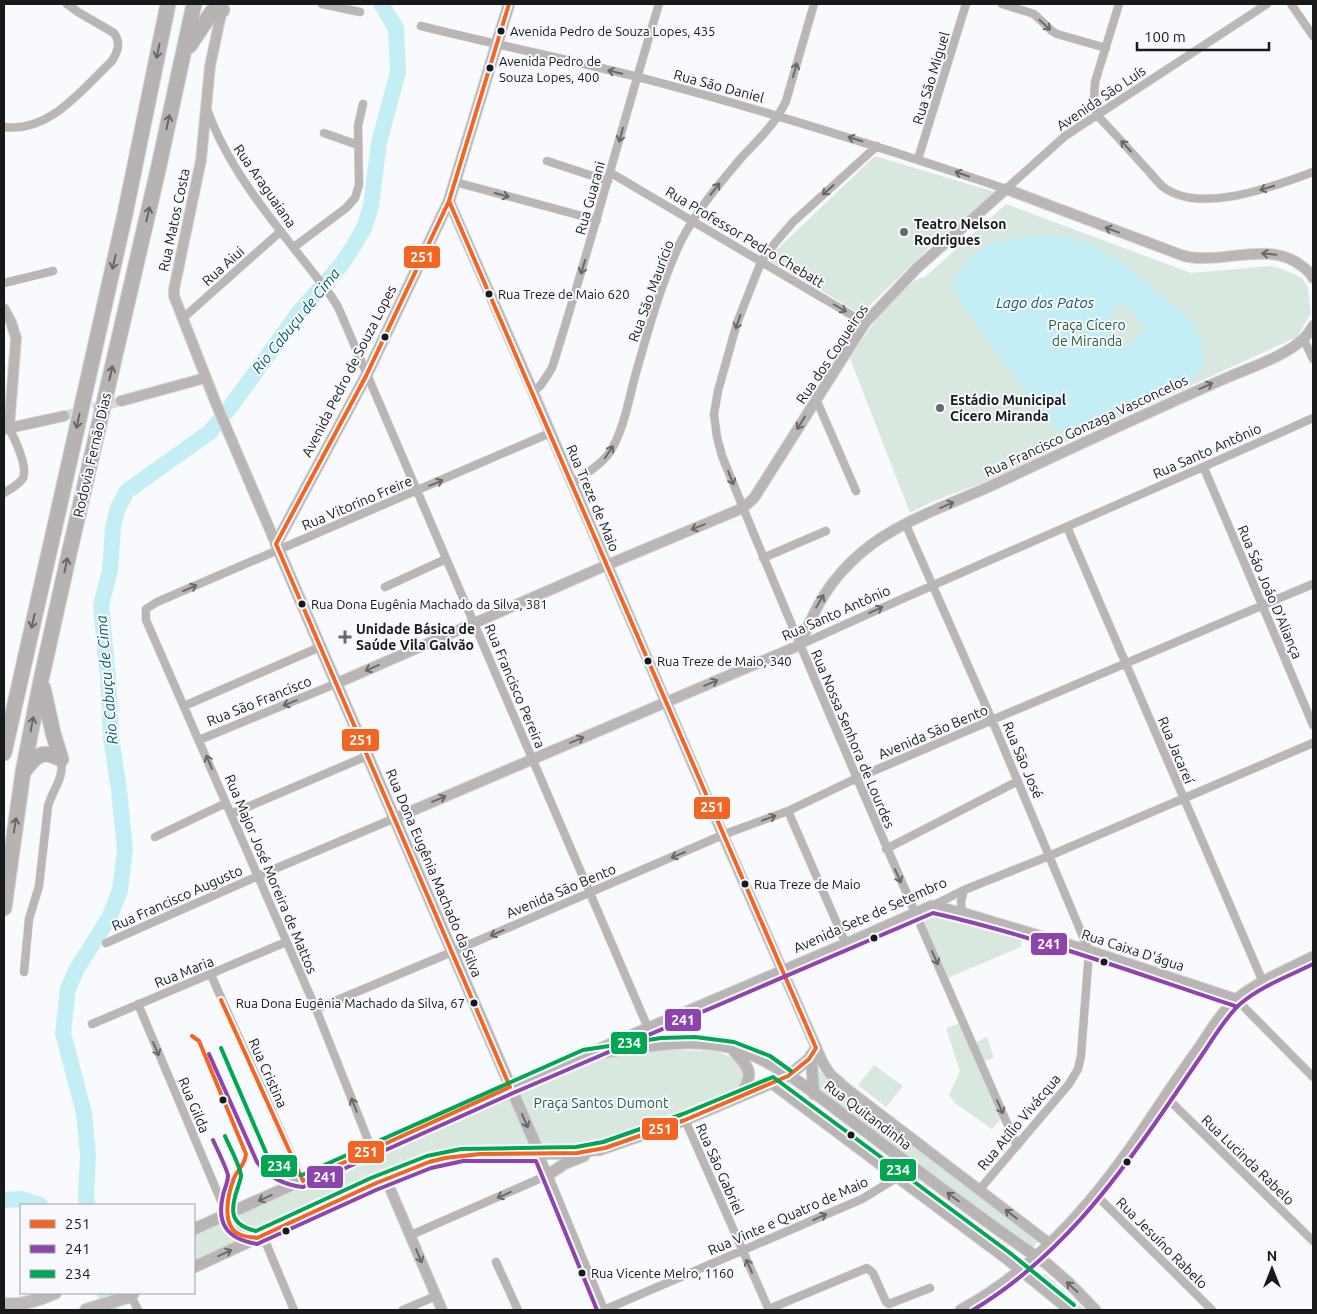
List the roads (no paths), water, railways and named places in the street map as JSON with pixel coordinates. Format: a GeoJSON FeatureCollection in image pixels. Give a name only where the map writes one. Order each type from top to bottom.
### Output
{"type":"FeatureCollection","features":[{"type":"Feature","properties":{"kind":"highway","name":"Rodovia Fernão Dias"},"geometry":{"type":"LineString","coordinates":[[4,753],[125,214],[168,4]]}},
{"type":"Feature","properties":{"kind":"highway","name":"Rodovia Fernão Dias"},"geometry":{"type":"LineString","coordinates":[[4,908],[23,772],[41,680],[194,4]]}},
{"type":"Feature","properties":{"kind":"highway"},"geometry":{"type":"LineString","coordinates":[[183,56],[212,12],[223,7]]}},
{"type":"Feature","properties":{"kind":"highway"},"geometry":{"type":"LineString","coordinates":[[41,680],[61,759]]}},
{"type":"Feature","properties":{"kind":"highway"},"geometry":{"type":"LineString","coordinates":[[23,772],[36,756],[52,755],[61,759]]}},
{"type":"Feature","properties":{"kind":"main road","name":"Avenida Pedro de Souza Lopes"},"geometry":{"type":"LineString","coordinates":[[277,546],[366,376],[449,201],[509,4]]}},
{"type":"Feature","properties":{"kind":"main road","name":"Rua Dona Eugênia Machado da Silva"},"geometry":{"type":"LineString","coordinates":[[277,546],[335,684],[540,1154]]}},
{"type":"Feature","properties":{"kind":"main road","name":"Avenida Sete de Setembro"},"geometry":{"type":"LineString","coordinates":[[195,1230],[510,1087],[932,906]]}},
{"type":"Feature","properties":{"kind":"main road","name":"Rua Caixa D'água"},"geometry":{"type":"LineString","coordinates":[[932,906],[962,913],[1089,951],[1237,1000]]}},
{"type":"Feature","properties":{"kind":"main road"},"geometry":{"type":"LineString","coordinates":[[964,1310],[1021,1270],[1050,1244],[1095,1194],[1127,1156],[1165,1096],[1218,1020],[1237,1000],[1264,982],[1313,957]]}},
{"type":"Feature","properties":{"kind":"main road","name":"Rua Quitandinha"},"geometry":{"type":"LineString","coordinates":[[584,1056],[662,1044],[694,1043],[732,1048],[767,1062],[814,1094],[1035,1257],[1070,1284],[1096,1310]]}},
{"type":"Feature","properties":{"kind":"main road"},"geometry":{"type":"LineString","coordinates":[[732,1048],[746,1064],[749,1071],[750,1078],[748,1084],[740,1096]]}},
{"type":"Feature","properties":{"kind":"main road"},"geometry":{"type":"LineString","coordinates":[[548,1176],[564,1164],[685,1120],[788,1076],[802,1065],[813,1052]]}},
{"type":"Feature","properties":{"kind":"main road"},"geometry":{"type":"LineString","coordinates":[[813,1052],[814,1094]]}},
{"type":"Feature","properties":{"kind":"main road"},"geometry":{"type":"LineString","coordinates":[[772,1083],[1021,1270],[1070,1310]]}},
{"type":"Feature","properties":{"kind":"main road"},"geometry":{"type":"LineString","coordinates":[[195,1267],[386,1179],[430,1162],[462,1155],[577,1153],[605,1148]]}},
{"type":"Feature","properties":{"kind":"main road"},"geometry":{"type":"LineString","coordinates":[[227,1215],[230,1224],[240,1235],[260,1237]]}},
{"type":"Feature","properties":{"kind":"main road"},"geometry":{"type":"LineString","coordinates":[[4,1304],[32,1302],[52,1294]]}},
{"type":"Feature","properties":{"kind":"main road"},"geometry":{"type":"LineString","coordinates":[[91,1309],[132,1295]]}},
{"type":"Feature","properties":{"kind":"street"},"geometry":{"type":"LineString","coordinates":[[4,127],[24,127],[50,118],[112,61],[117,53],[118,44],[114,33],[67,4]]}},
{"type":"Feature","properties":{"kind":"street"},"geometry":{"type":"LineString","coordinates":[[322,4],[360,12]]}},
{"type":"Feature","properties":{"kind":"street","name":"Rua Guarani"},"geometry":{"type":"LineString","coordinates":[[533,392],[541,385],[552,368],[611,173],[659,4]]}},
{"type":"Feature","properties":{"kind":"street","name":"Rua São Maurício"},"geometry":{"type":"LineString","coordinates":[[572,482],[598,465],[610,452],[620,432],[646,339],[680,244],[693,220],[718,185],[780,116],[814,4]]}},
{"type":"Feature","properties":{"kind":"street","name":"Rua São Miguel"},"geometry":{"type":"LineString","coordinates":[[918,160],[966,4]]}},
{"type":"Feature","properties":{"kind":"street"},"geometry":{"type":"LineString","coordinates":[[1002,4],[1030,12],[1057,34],[1106,48]]}},
{"type":"Feature","properties":{"kind":"street"},"geometry":{"type":"LineString","coordinates":[[1119,4],[1095,82],[1094,100],[1097,115],[1162,185],[1176,194],[1191,198],[1206,198],[1243,194],[1265,189],[1313,172]]}},
{"type":"Feature","properties":{"kind":"street","name":"Avenida São Luís"},"geometry":{"type":"LineString","coordinates":[[1006,189],[1065,136],[1267,4]]}},
{"type":"Feature","properties":{"kind":"street"},"geometry":{"type":"LineString","coordinates":[[1291,4],[1313,36]]}},
{"type":"Feature","properties":{"kind":"street","name":"Rua Matos Costa"},"geometry":{"type":"LineString","coordinates":[[223,7],[210,66],[201,160],[174,296],[216,406],[229,434]]}},
{"type":"Feature","properties":{"kind":"street","name":"Rua São Daniel"},"geometry":{"type":"LineString","coordinates":[[421,26],[637,77],[780,116],[1006,189]]}},
{"type":"Feature","properties":{"kind":"street"},"geometry":{"type":"LineString","coordinates":[[294,247],[346,208],[355,198],[359,185],[358,126],[363,104]]}},
{"type":"Feature","properties":{"kind":"street","name":"Rua Araguaiana"},"geometry":{"type":"LineString","coordinates":[[206,105],[213,127],[227,155],[281,231],[316,275]]}},
{"type":"Feature","properties":{"kind":"street"},"geometry":{"type":"LineString","coordinates":[[324,133],[358,145]]}},
{"type":"Feature","properties":{"kind":"street","name":"Rua Nossa Senhora de Lourdes"},"geometry":{"type":"LineString","coordinates":[[877,146],[793,222],[761,262],[737,323],[718,391],[714,414],[716,437],[763,558],[886,849],[1017,1146]]}},
{"type":"Feature","properties":{"kind":"street"},"geometry":{"type":"LineString","coordinates":[[547,161],[608,181]]}},
{"type":"Feature","properties":{"kind":"street","name":"Rua Professor Pedro Chebatt"},"geometry":{"type":"LineString","coordinates":[[611,173],[865,323]]}},
{"type":"Feature","properties":{"kind":"street"},"geometry":{"type":"LineString","coordinates":[[455,182],[597,220]]}},
{"type":"Feature","properties":{"kind":"street"},"geometry":{"type":"LineString","coordinates":[[1006,189],[1184,256],[1200,258],[1261,253],[1274,254],[1289,258],[1313,275]]}},
{"type":"Feature","properties":{"kind":"street","name":"Rua dos Coqueiros"},"geometry":{"type":"LineString","coordinates":[[743,508],[754,498],[865,323],[917,268],[1006,189]]}},
{"type":"Feature","properties":{"kind":"street","name":"Rua Treze de Maio"},"geometry":{"type":"LineString","coordinates":[[449,201],[782,971],[813,1052],[830,1074],[847,1089],[1050,1244]]}},
{"type":"Feature","properties":{"kind":"street","name":"Rua Aiui"},"geometry":{"type":"LineString","coordinates":[[182,319],[281,231]]}},
{"type":"Feature","properties":{"kind":"street"},"geometry":{"type":"LineString","coordinates":[[4,283],[54,271]]}},
{"type":"Feature","properties":{"kind":"street","name":"Rua Francisco Pereira"},"geometry":{"type":"LineString","coordinates":[[316,275],[331,296],[648,1028]]}},
{"type":"Feature","properties":{"kind":"street"},"geometry":{"type":"LineString","coordinates":[[4,309],[16,338],[6,429],[15,440],[24,467],[24,474],[20,481],[4,494]]}},
{"type":"Feature","properties":{"kind":"street","name":"Rua Francisco Gonzaga Vasconcelos"},"geometry":{"type":"LineString","coordinates":[[800,645],[814,610],[834,580],[863,551],[906,525],[1147,412],[1283,353],[1304,340],[1313,326]]}},
{"type":"Feature","properties":{"kind":"street"},"geometry":{"type":"LineString","coordinates":[[1304,340],[1313,359]]}},
{"type":"Feature","properties":{"kind":"street"},"geometry":{"type":"LineString","coordinates":[[121,401],[205,378]]}},
{"type":"Feature","properties":{"kind":"street"},"geometry":{"type":"LineString","coordinates":[[816,399],[856,491]]}},
{"type":"Feature","properties":{"kind":"street"},"geometry":{"type":"LineString","coordinates":[[6,429],[64,416]]}},
{"type":"Feature","properties":{"kind":"street","name":"Rua Santo Antônio"},"geometry":{"type":"LineString","coordinates":[[258,876],[800,645],[933,584],[1204,468],[1313,418]]}},
{"type":"Feature","properties":{"kind":"street","name":"Rua Vitorino Freire"},"geometry":{"type":"LineString","coordinates":[[146,609],[157,602],[277,546],[416,491],[550,433]]}},
{"type":"Feature","properties":{"kind":"street","name":"Rua Dona Eugênia Machado da Silva"},"geometry":{"type":"LineString","coordinates":[[229,434],[277,546]]}},
{"type":"Feature","properties":{"kind":"street","name":"Rua Sáo Joáo D'Aliança"},"geometry":{"type":"LineString","coordinates":[[1204,468],[1313,725]]}},
{"type":"Feature","properties":{"kind":"street","name":"Rua São Francisco"},"geometry":{"type":"LineString","coordinates":[[199,740],[335,684],[606,565],[743,508]]}},
{"type":"Feature","properties":{"kind":"street","name":"Rua São José"},"geometry":{"type":"LineString","coordinates":[[906,525],[992,720],[1089,951]]}},
{"type":"Feature","properties":{"kind":"street","name":"Rua Jacareí"},"geometry":{"type":"LineString","coordinates":[[1067,527],[1264,982]]}},
{"type":"Feature","properties":{"kind":"street"},"geometry":{"type":"LineString","coordinates":[[763,558],[826,531]]}},
{"type":"Feature","properties":{"kind":"street"},"geometry":{"type":"LineString","coordinates":[[385,587],[446,559]]}},
{"type":"Feature","properties":{"kind":"street","name":"Avenida São Bento"},"geometry":{"type":"LineString","coordinates":[[316,1009],[723,835],[788,811],[857,778],[1125,663],[1263,607],[1313,584]]}},
{"type":"Feature","properties":{"kind":"street","name":"Rua Major José Moreira de Mattos"},"geometry":{"type":"LineString","coordinates":[[146,609],[146,620],[316,1009],[372,1150]]}},
{"type":"Feature","properties":{"kind":"street"},"geometry":{"type":"LineString","coordinates":[[184,706],[320,648]]}},
{"type":"Feature","properties":{"kind":"street","name":"Avenida Sete de Setembro"},"geometry":{"type":"LineString","coordinates":[[932,906],[964,890],[1049,856],[1313,743]]}},
{"type":"Feature","properties":{"kind":"street"},"geometry":{"type":"LineString","coordinates":[[231,814],[367,756]]}},
{"type":"Feature","properties":{"kind":"street"},"geometry":{"type":"LineString","coordinates":[[24,972],[29,919],[39,886],[48,806],[51,795],[62,774],[61,759]]}},
{"type":"Feature","properties":{"kind":"street"},"geometry":{"type":"LineString","coordinates":[[886,849],[1018,781]]}},
{"type":"Feature","properties":{"kind":"street"},"geometry":{"type":"LineString","coordinates":[[155,837],[226,803]]}},
{"type":"Feature","properties":{"kind":"street"},"geometry":{"type":"LineString","coordinates":[[788,811],[846,944]]}},
{"type":"Feature","properties":{"kind":"street","name":"Rua Francisco Augusto"},"geometry":{"type":"LineString","coordinates":[[106,943],[258,876]]}},
{"type":"Feature","properties":{"kind":"street"},"geometry":{"type":"LineString","coordinates":[[962,913],[961,901],[964,890]]}},
{"type":"Feature","properties":{"kind":"street","name":"Rua Maria"},"geometry":{"type":"LineString","coordinates":[[92,1024],[286,942]]}},
{"type":"Feature","properties":{"kind":"street","name":"Rua Atílio Vivácqua"},"geometry":{"type":"LineString","coordinates":[[980,1189],[1069,1084],[1078,1069],[1081,1056],[1089,951]]}},
{"type":"Feature","properties":{"kind":"street","name":"Rua Cristina"},"geometry":{"type":"LineString","coordinates":[[211,975],[303,1181]]}},
{"type":"Feature","properties":{"kind":"street"},"geometry":{"type":"LineString","coordinates":[[1237,1000],[1313,1077]]}},
{"type":"Feature","properties":{"kind":"street","name":"Rua Gilda"},"geometry":{"type":"LineString","coordinates":[[138,1004],[227,1215]]}},
{"type":"Feature","properties":{"kind":"street","name":"Rua Lucinda Rabelo"},"geometry":{"type":"LineString","coordinates":[[1165,1096],[1313,1241]]}},
{"type":"Feature","properties":{"kind":"street","name":"Rua São Gabriel"},"geometry":{"type":"LineString","coordinates":[[685,1120],[769,1310]]}},
{"type":"Feature","properties":{"kind":"street"},"geometry":{"type":"LineString","coordinates":[[540,1154],[604,1310]]}},
{"type":"Feature","properties":{"kind":"street"},"geometry":{"type":"LineString","coordinates":[[411,1236],[548,1176]]}},
{"type":"Feature","properties":{"kind":"street","name":"Rua Vinte e Quatro de Maio"},"geometry":{"type":"LineString","coordinates":[[604,1310],[862,1199],[898,1177]]}},
{"type":"Feature","properties":{"kind":"street"},"geometry":{"type":"LineString","coordinates":[[386,1179],[442,1310]]}},
{"type":"Feature","properties":{"kind":"street","name":"Rua Jesuíno Rabelo"},"geometry":{"type":"LineString","coordinates":[[1095,1194],[1212,1310]]}},
{"type":"Feature","properties":{"kind":"street"},"geometry":{"type":"LineString","coordinates":[[260,1237],[294,1310]]}},
{"type":"Feature","properties":{"kind":"street"},"geometry":{"type":"LineString","coordinates":[[496,1262],[518,1310]]}},
{"type":"Feature","properties":{"kind":"street"},"geometry":{"type":"LineString","coordinates":[[769,1310],[864,1268],[868,1268],[872,1273],[886,1302],[889,1304],[930,1288]]}},
{"type":"Feature","properties":{"kind":"street"},"geometry":{"type":"LineString","coordinates":[[132,1295],[138,1310]]}},
{"type":"Feature","properties":{"kind":"street"},"geometry":{"type":"LineString","coordinates":[[403,1310],[436,1296]]}},
{"type":"Feature","properties":{"kind":"water","name":"Lago dos Patos"},"geometry":{"type":"Polygon","coordinates":[[[1049,234],[1080,239],[1121,262],[1192,321],[1204,348],[1204,363],[1192,380],[1081,430],[1067,433],[1051,427],[959,301],[952,284],[957,273],[975,254],[988,244],[1002,240],[1049,234]],[[1120,305],[1115,309],[1111,328],[1112,341],[1120,348],[1134,341],[1144,330],[1143,324],[1127,306],[1120,305]]]}},
{"type":"Feature","properties":{"kind":"waterway","name":"Rio Cabuçu de Cima"},"geometry":{"type":"LineString","coordinates":[[87,1204],[88,1155],[84,1113],[63,1033],[68,989],[76,970],[109,918],[120,890],[125,849],[111,737],[101,605],[110,570],[113,527],[118,508],[127,491],[210,432],[300,311],[341,265],[364,228],[371,206],[379,143],[398,72],[396,28],[381,4]]}},
{"type":"Feature","properties":{"kind":"waterway"},"geometry":{"type":"LineString","coordinates":[[4,1200],[21,1199],[37,1204]]}},
{"type":"Feature","properties":{"kind":"waterway","name":"Rio Cabuçu de Cima"},"geometry":{"type":"LineString","coordinates":[[105,1294],[111,1310]]}},
{"type":"Feature","properties":{"kind":"tunnel"},"geometry":{"type":"LineString","coordinates":[[64,416],[121,401]]}},
{"type":"Feature","properties":{"kind":"place","name":"Avenida Pedro de Souza Lopes, 435"},"geometry":{"type":"Point","coordinates":[501,31]}},
{"type":"Feature","properties":{"kind":"place","name":"Avenida Pedro de Souza Lopes, 400"},"geometry":{"type":"Point","coordinates":[490,68]}},
{"type":"Feature","properties":{"kind":"place","name":"Teatro Nelson Rodrigues"},"geometry":{"type":"Point","coordinates":[904,232]}},
{"type":"Feature","properties":{"kind":"place","name":"Rua Treze de Maio 620"},"geometry":{"type":"Point","coordinates":[489,294]}},
{"type":"Feature","properties":{"kind":"place","name":"Estádio Municipal Cícero Miranda"},"geometry":{"type":"Point","coordinates":[940,408]}},
{"type":"Feature","properties":{"kind":"place","name":"Rua Dona Eugênia Machado da Silva, 381"},"geometry":{"type":"Point","coordinates":[302,604]}},
{"type":"Feature","properties":{"kind":"place","name":"Unidade Básica de Saúde Vila Galvão"},"geometry":{"type":"Point","coordinates":[345,637]}},
{"type":"Feature","properties":{"kind":"place","name":"Rua Treze de Maio, 340"},"geometry":{"type":"Point","coordinates":[648,661]}},
{"type":"Feature","properties":{"kind":"place","name":"Rua Treze de Maio"},"geometry":{"type":"Point","coordinates":[745,884]}},
{"type":"Feature","properties":{"kind":"place","name":"Rua Dona Eugênia Machado da Silva, 67"},"geometry":{"type":"Point","coordinates":[474,1003]}},
{"type":"Feature","properties":{"kind":"place","name":"Rua Vicente Melro, 1160"},"geometry":{"type":"Point","coordinates":[582,1273]}},
{"type":"Feature","properties":{"kind":"park label","name":"Praça Cícero de Miranda"},"geometry":{"type":"Point","coordinates":[1087,334]}},
{"type":"Feature","properties":{"kind":"park label","name":"Praça Santos Dumont"},"geometry":{"type":"Point","coordinates":[601,1103]}}]}
